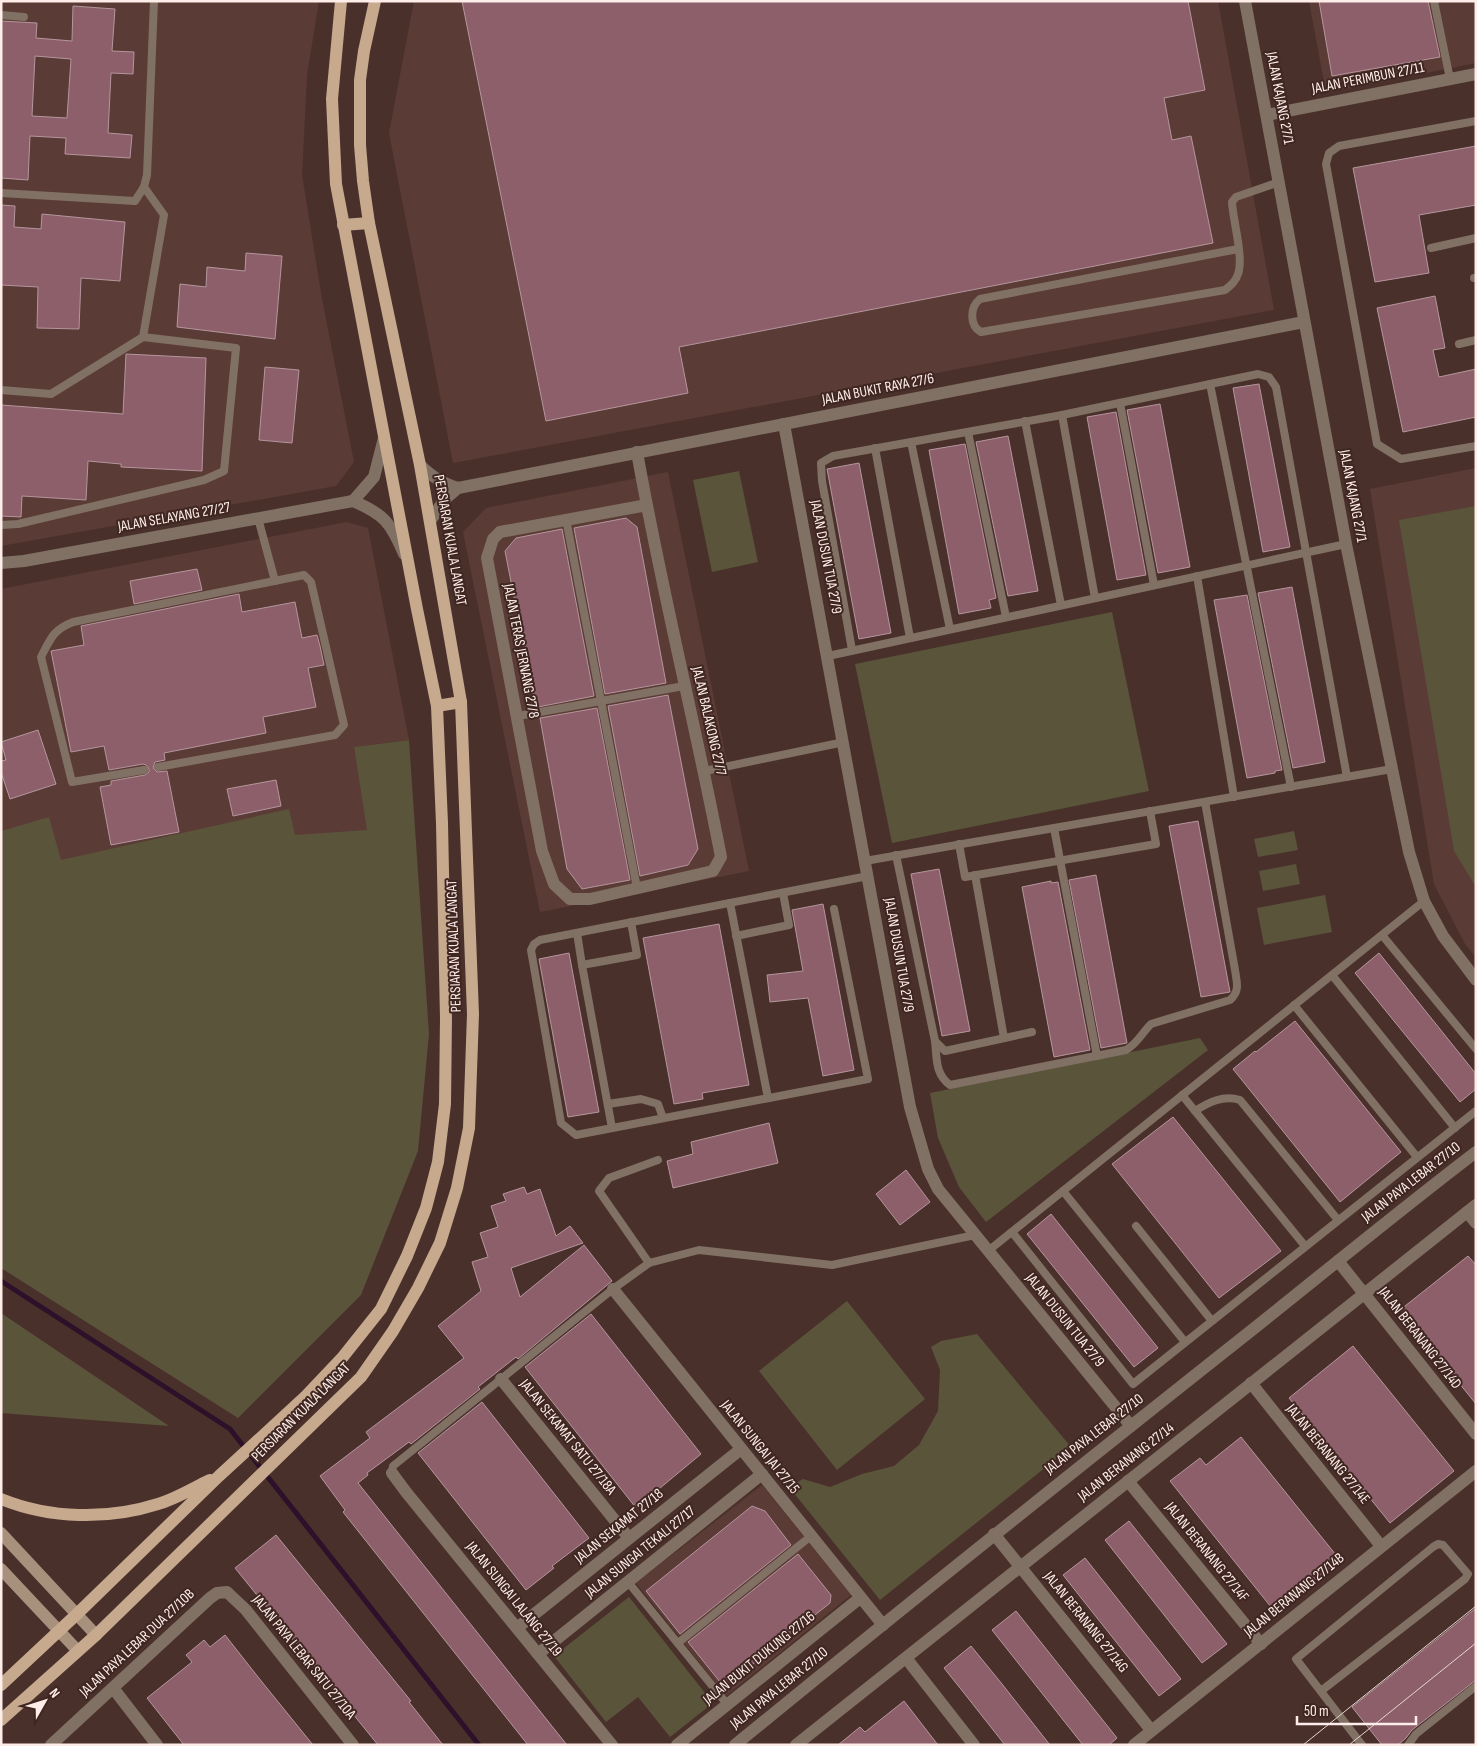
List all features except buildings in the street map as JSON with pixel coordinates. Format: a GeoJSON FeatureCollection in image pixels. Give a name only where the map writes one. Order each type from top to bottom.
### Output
{"type":"FeatureCollection","features":[{"type":"Feature","properties":{"kind":"main road","name":"PERSIARAN KUALA LANGAT"},"geometry":{"type":"LineString","coordinates":[[1,1685],[59,1632],[342,1358],[381,1308],[407,1256],[426,1208],[438,1162],[445,1104],[446,1018],[442,823],[437,706],[336,184],[332,100],[341,1]]}},
{"type":"Feature","properties":{"kind":"main road","name":"PERSIARAN KUALA LANGAT"},"geometry":{"type":"LineString","coordinates":[[1,1720],[96,1634],[361,1377],[393,1331],[418,1288],[440,1243],[457,1188],[468,1128],[473,1014],[461,702],[420,465],[369,223],[360,145],[360,80],[375,1]]}},
{"type":"Feature","properties":{"kind":"main road"},"geometry":{"type":"LineString","coordinates":[[343,225],[369,223]]}},
{"type":"Feature","properties":{"kind":"main road"},"geometry":{"type":"LineString","coordinates":[[437,706],[461,702]]}},
{"type":"Feature","properties":{"kind":"main road"},"geometry":{"type":"LineString","coordinates":[[1,1500],[15,1505],[54,1512],[93,1516],[125,1513],[160,1504],[219,1476]]}},
{"type":"Feature","properties":{"kind":"main road"},"geometry":{"type":"LineString","coordinates":[[1,1532],[96,1634]]}},
{"type":"Feature","properties":{"kind":"main road"},"geometry":{"type":"LineString","coordinates":[[1,1569],[78,1651]]}},
{"type":"Feature","properties":{"kind":"street","name":"JALAN KAJANG 27/1"},"geometry":{"type":"LineString","coordinates":[[1245,1],[1346,544],[1409,852],[1424,901],[1443,936],[1476,980]]}},
{"type":"Feature","properties":{"kind":"street","name":"JALAN PERIMBUN 27/11"},"geometry":{"type":"LineString","coordinates":[[1267,115],[1476,74]]}},
{"type":"Feature","properties":{"kind":"street","name":"JALAN BUKIT RAYA 27/6"},"geometry":{"type":"LineString","coordinates":[[458,488],[1304,322]]}},
{"type":"Feature","properties":{"kind":"street","name":"JALAN DUSUN TUA 27/9"},"geometry":{"type":"LineString","coordinates":[[784,424],[910,1107],[928,1169],[938,1189],[1131,1426]]}},
{"type":"Feature","properties":{"kind":"street"},"geometry":{"type":"LineString","coordinates":[[384,438],[374,477],[353,501],[373,509],[384,517],[399,542],[408,564]]}},
{"type":"Feature","properties":{"kind":"street","name":"JALAN BALAKONG 27/7"},"geometry":{"type":"LineString","coordinates":[[590,899],[714,871],[721,857],[705,772],[684,686],[646,505],[637,452]]}},
{"type":"Feature","properties":{"kind":"street"},"geometry":{"type":"LineString","coordinates":[[420,465],[433,477],[445,484],[458,488]]}},
{"type":"Feature","properties":{"kind":"street"},"geometry":{"type":"LineString","coordinates":[[430,521],[445,499],[458,488]]}},
{"type":"Feature","properties":{"kind":"street","name":"JALAN SELAYANG 27/27"},"geometry":{"type":"LineString","coordinates":[[1,563],[24,561],[353,501]]}},
{"type":"Feature","properties":{"kind":"street","name":"JALAN TERAS JERNANG 27/8"},"geometry":{"type":"LineString","coordinates":[[590,899],[570,899],[554,884],[547,867],[540,842],[487,558],[493,539],[500,532],[646,505]]}},
{"type":"Feature","properties":{"kind":"street","name":"JALAN PAYA LEBAR 27/10"},"geometry":{"type":"LineString","coordinates":[[735,1745],[994,1534],[1476,1152]]}},
{"type":"Feature","properties":{"kind":"street"},"geometry":{"type":"LineString","coordinates":[[1471,1208],[1476,1223]]}},
{"type":"Feature","properties":{"kind":"street","name":"JALAN BERANANG 27/14"},"geometry":{"type":"LineString","coordinates":[[796,1745],[1471,1208]]}},
{"type":"Feature","properties":{"kind":"street","name":"JALAN BERANANG 27/14D"},"geometry":{"type":"LineString","coordinates":[[1338,1261],[1476,1434]]}},
{"type":"Feature","properties":{"kind":"street","name":"JALAN SUNGAI JAI 27/15"},"geometry":{"type":"LineString","coordinates":[[613,1289],[883,1625]]}},
{"type":"Feature","properties":{"kind":"street","name":"JALAN SEKAMAT SATU 27/18A"},"geometry":{"type":"LineString","coordinates":[[501,1379],[629,1538]]}},
{"type":"Feature","properties":{"kind":"street","name":"JALAN BERANANG 27/14E"},"geometry":{"type":"LineString","coordinates":[[1251,1383],[1381,1546]]}},
{"type":"Feature","properties":{"kind":"street","name":"JALAN SEKAMAT 27/18"},"geometry":{"type":"LineString","coordinates":[[517,1628],[741,1449]]}},
{"type":"Feature","properties":{"kind":"street","name":"JALAN BERANANG 27/14B"},"geometry":{"type":"LineString","coordinates":[[1134,1745],[1476,1471]]}},
{"type":"Feature","properties":{"kind":"street","name":"JALAN SUNGAI LALANG 27/19"},"geometry":{"type":"LineString","coordinates":[[392,1473],[612,1745]]}},
{"type":"Feature","properties":{"kind":"street","name":"JALAN SUNGAI TEKALI 27/17"},"geometry":{"type":"LineString","coordinates":[[538,1654],[762,1474]]}},
{"type":"Feature","properties":{"kind":"street","name":"JALAN BERANANG 27/14F"},"geometry":{"type":"LineString","coordinates":[[1128,1481],[1260,1644]]}},
{"type":"Feature","properties":{"kind":"street","name":"JALAN BERANANG 27/14G"},"geometry":{"type":"LineString","coordinates":[[994,1534],[1152,1730]]}},
{"type":"Feature","properties":{"kind":"street","name":"JALAN PAYA LEBAR DUA 27/10B"},"geometry":{"type":"LineString","coordinates":[[51,1745],[210,1598],[217,1593],[227,1592]]}},
{"type":"Feature","properties":{"kind":"street","name":"JALAN PAYA LEBAR SATU 27/10A"},"geometry":{"type":"LineString","coordinates":[[227,1592],[246,1610],[353,1745]]}},
{"type":"Feature","properties":{"kind":"street","name":"JALAN BUKIT DUKUNG 27/16"},"geometry":{"type":"LineString","coordinates":[[677,1745],[860,1598]]}},
{"type":"Feature","properties":{"kind":"street"},"geometry":{"type":"LineString","coordinates":[[906,1658],[974,1745]]}},
{"type":"Feature","properties":{"kind":"street"},"geometry":{"type":"LineString","coordinates":[[112,1688],[157,1745]]}},
{"type":"Feature","properties":{"kind":"lane"},"geometry":{"type":"LineString","coordinates":[[1,193],[135,201],[144,187],[147,175],[154,1]]}},
{"type":"Feature","properties":{"kind":"lane"},"geometry":{"type":"LineString","coordinates":[[1434,1],[1450,79]]}},
{"type":"Feature","properties":{"kind":"lane"},"geometry":{"type":"LineString","coordinates":[[1,15],[24,16]]}},
{"type":"Feature","properties":{"kind":"lane"},"geometry":{"type":"LineString","coordinates":[[1476,121],[1339,146],[1329,153],[1326,164],[1377,444],[1401,459],[1476,446]]}},
{"type":"Feature","properties":{"kind":"lane"},"geometry":{"type":"LineString","coordinates":[[1238,249],[980,299],[972,309],[974,326],[981,332],[1225,290],[1233,284],[1238,274],[1240,262],[1232,202],[1236,197],[1279,182]]}},
{"type":"Feature","properties":{"kind":"lane"},"geometry":{"type":"LineString","coordinates":[[143,336],[164,215],[144,187]]}},
{"type":"Feature","properties":{"kind":"lane"},"geometry":{"type":"LineString","coordinates":[[1431,248],[1476,238]]}},
{"type":"Feature","properties":{"kind":"lane"},"geometry":{"type":"LineString","coordinates":[[1,390],[51,394],[143,336],[236,348],[224,471],[195,482],[18,524],[1,525]]}},
{"type":"Feature","properties":{"kind":"lane"},"geometry":{"type":"LineString","coordinates":[[1459,344],[1476,340]]}},
{"type":"Feature","properties":{"kind":"lane"},"geometry":{"type":"LineString","coordinates":[[852,650],[822,481],[821,463],[833,456],[1062,415],[1258,374],[1268,377],[1276,387],[1347,777]]}},
{"type":"Feature","properties":{"kind":"lane"},"geometry":{"type":"LineString","coordinates":[[1210,384],[1291,787]]}},
{"type":"Feature","properties":{"kind":"lane"},"geometry":{"type":"LineString","coordinates":[[1120,402],[1154,585]]}},
{"type":"Feature","properties":{"kind":"lane"},"geometry":{"type":"LineString","coordinates":[[1062,415],[1095,598]]}},
{"type":"Feature","properties":{"kind":"lane"},"geometry":{"type":"LineString","coordinates":[[1025,421],[1061,605]]}},
{"type":"Feature","properties":{"kind":"lane"},"geometry":{"type":"LineString","coordinates":[[968,432],[1006,617]]}},
{"type":"Feature","properties":{"kind":"lane"},"geometry":{"type":"LineString","coordinates":[[911,442],[950,629]]}},
{"type":"Feature","properties":{"kind":"lane"},"geometry":{"type":"LineString","coordinates":[[875,448],[910,638]]}},
{"type":"Feature","properties":{"kind":"lane"},"geometry":{"type":"LineString","coordinates":[[258,518],[275,581]]}},
{"type":"Feature","properties":{"kind":"lane"},"geometry":{"type":"LineString","coordinates":[[566,519],[637,888]]}},
{"type":"Feature","properties":{"kind":"lane"},"geometry":{"type":"LineString","coordinates":[[828,656],[1346,544]]}},
{"type":"Feature","properties":{"kind":"lane"},"geometry":{"type":"LineString","coordinates":[[144,770],[72,782],[41,657],[60,627],[74,622],[304,575],[312,582],[344,725],[336,735],[158,767]]}},
{"type":"Feature","properties":{"kind":"lane"},"geometry":{"type":"LineString","coordinates":[[1197,576],[1234,797]]}},
{"type":"Feature","properties":{"kind":"lane"},"geometry":{"type":"LineString","coordinates":[[518,716],[684,686]]}},
{"type":"Feature","properties":{"kind":"lane"},"geometry":{"type":"LineString","coordinates":[[705,772],[844,742]]}},
{"type":"Feature","properties":{"kind":"lane"},"geometry":{"type":"LineString","coordinates":[[865,861],[1392,769]]}},
{"type":"Feature","properties":{"kind":"lane"},"geometry":{"type":"LineString","coordinates":[[896,855],[935,1041],[939,1073],[943,1080],[950,1085],[1126,1050],[1134,1046],[1151,1024],[1230,1000],[1238,991],[1236,970],[1205,802]]}},
{"type":"Feature","properties":{"kind":"lane"},"geometry":{"type":"LineString","coordinates":[[959,844],[965,877],[975,876],[1156,844],[1150,811]]}},
{"type":"Feature","properties":{"kind":"lane"},"geometry":{"type":"LineString","coordinates":[[1054,828],[1096,1056]]}},
{"type":"Feature","properties":{"kind":"lane"},"geometry":{"type":"LineString","coordinates":[[834,909],[868,1079],[576,1135],[560,1122],[532,950],[534,944],[540,940],[868,876]]}},
{"type":"Feature","properties":{"kind":"lane"},"geometry":{"type":"LineString","coordinates":[[975,876],[1004,1038]]}},
{"type":"Feature","properties":{"kind":"lane"},"geometry":{"type":"LineString","coordinates":[[736,936],[790,925],[783,893]]}},
{"type":"Feature","properties":{"kind":"lane"},"geometry":{"type":"LineString","coordinates":[[988,1251],[1424,901]]}},
{"type":"Feature","properties":{"kind":"lane"},"geometry":{"type":"LineString","coordinates":[[730,903],[768,1098]]}},
{"type":"Feature","properties":{"kind":"lane"},"geometry":{"type":"LineString","coordinates":[[582,965],[637,955],[631,922]]}},
{"type":"Feature","properties":{"kind":"lane"},"geometry":{"type":"LineString","coordinates":[[577,933],[612,1128]]}},
{"type":"Feature","properties":{"kind":"lane"},"geometry":{"type":"LineString","coordinates":[[1382,935],[1476,1049]]}},
{"type":"Feature","properties":{"kind":"lane"},"geometry":{"type":"LineString","coordinates":[[1332,975],[1454,1128]]}},
{"type":"Feature","properties":{"kind":"lane"},"geometry":{"type":"LineString","coordinates":[[1294,1005],[1417,1157]]}},
{"type":"Feature","properties":{"kind":"lane"},"geometry":{"type":"LineString","coordinates":[[935,1041],[945,1051],[1032,1032]]}},
{"type":"Feature","properties":{"kind":"lane"},"geometry":{"type":"LineString","coordinates":[[1182,1095],[1305,1246]]}},
{"type":"Feature","properties":{"kind":"lane"},"geometry":{"type":"LineString","coordinates":[[1195,1111],[1207,1103],[1216,1100],[1231,1098],[1240,1100],[1338,1220]]}},
{"type":"Feature","properties":{"kind":"lane"},"geometry":{"type":"LineString","coordinates":[[608,1104],[641,1099],[658,1104],[663,1118]]}},
{"type":"Feature","properties":{"kind":"lane"},"geometry":{"type":"LineString","coordinates":[[1012,1232],[1133,1384],[1476,1111]]}},
{"type":"Feature","properties":{"kind":"lane"},"geometry":{"type":"LineString","coordinates":[[649,1263],[599,1191],[609,1178],[658,1160]]}},
{"type":"Feature","properties":{"kind":"lane"},"geometry":{"type":"LineString","coordinates":[[1063,1191],[1185,1342]]}},
{"type":"Feature","properties":{"kind":"lane"},"geometry":{"type":"LineString","coordinates":[[1136,1226],[1212,1321]]}},
{"type":"Feature","properties":{"kind":"lane"},"geometry":{"type":"LineString","coordinates":[[392,1473],[393,1466],[613,1289],[649,1263],[699,1250],[832,1265],[975,1235]]}},
{"type":"Feature","properties":{"kind":"lane"},"geometry":{"type":"LineString","coordinates":[[678,1643],[811,1536]]}},
{"type":"Feature","properties":{"kind":"lane"},"geometry":{"type":"LineString","coordinates":[[1321,1691],[1465,1580],[1468,1574],[1444,1544],[1438,1544],[1433,1547],[1296,1659],[1362,1745]]}},
{"type":"Feature","properties":{"kind":"lane"},"geometry":{"type":"LineString","coordinates":[[628,1582],[727,1704]]}},
{"type":"Feature","properties":{"kind":"lane"},"geometry":{"type":"LineString","coordinates":[[1408,1745],[1416,1734],[1476,1686]]}},
{"type":"Feature","properties":{"kind":"shaded area"},"geometry":{"type":"Polygon","coordinates":[[[1,1],[319,1],[307,75],[302,175],[322,299],[354,462],[336,486],[1,546],[1,1]]]}},
{"type":"Feature","properties":{"kind":"shaded area"},"geometry":{"type":"Polygon","coordinates":[[[414,1],[1218,1],[1274,310],[453,463],[389,133],[414,1]]]}},
{"type":"Feature","properties":{"kind":"shaded area"},"geometry":{"type":"Polygon","coordinates":[[[1309,1],[1476,1],[1476,63],[1326,93],[1309,1]]]}},
{"type":"Feature","properties":{"kind":"shaded area"},"geometry":{"type":"Polygon","coordinates":[[[1476,468],[1476,957],[1465,944],[1434,884],[1370,489],[1476,468]]]}},
{"type":"Feature","properties":{"kind":"shaded area"},"geometry":{"type":"Polygon","coordinates":[[[739,471],[758,562],[712,572],[693,480],[739,471]]]}},
{"type":"Feature","properties":{"kind":"shaded area"},"geometry":{"type":"Polygon","coordinates":[[[668,472],[749,871],[540,912],[463,532],[486,508],[668,472]]]}},
{"type":"Feature","properties":{"kind":"shaded area"},"geometry":{"type":"Polygon","coordinates":[[[1476,506],[1476,887],[1454,851],[1399,520],[1476,506]]]}},
{"type":"Feature","properties":{"kind":"shaded area"},"geometry":{"type":"Polygon","coordinates":[[[347,522],[368,528],[409,740],[354,747],[368,830],[1,1103],[1,589],[347,522]]]}},
{"type":"Feature","properties":{"kind":"shaded area"},"geometry":{"type":"Polygon","coordinates":[[[1112,612],[1149,791],[892,843],[855,664],[1112,612]]]}},
{"type":"Feature","properties":{"kind":"shaded area"},"geometry":{"type":"Polygon","coordinates":[[[409,740],[429,1034],[418,1151],[361,1295],[238,1418],[1,1268],[1,831],[49,817],[61,860],[289,809],[295,835],[367,830],[354,747],[409,740]]]}},
{"type":"Feature","properties":{"kind":"shaded area"},"geometry":{"type":"Polygon","coordinates":[[[1294,831],[1298,850],[1258,857],[1254,839],[1294,831]]]}},
{"type":"Feature","properties":{"kind":"shaded area"},"geometry":{"type":"Polygon","coordinates":[[[1296,864],[1300,884],[1263,891],[1259,871],[1296,864]]]}},
{"type":"Feature","properties":{"kind":"shaded area"},"geometry":{"type":"Polygon","coordinates":[[[1325,895],[1332,932],[1264,945],[1257,908],[1325,895]]]}},
{"type":"Feature","properties":{"kind":"shaded area"},"geometry":{"type":"Polygon","coordinates":[[[1200,1038],[1208,1050],[986,1222],[959,1187],[938,1138],[930,1093],[1200,1038]]]}},
{"type":"Feature","properties":{"kind":"shaded area"},"geometry":{"type":"Polygon","coordinates":[[[847,1301],[925,1399],[837,1470],[759,1371],[847,1301]]]}},
{"type":"Feature","properties":{"kind":"shaded area"},"geometry":{"type":"Polygon","coordinates":[[[1,1313],[169,1426],[1,1413],[1,1313]]]}},
{"type":"Feature","properties":{"kind":"shaded area"},"geometry":{"type":"Polygon","coordinates":[[[977,1334],[1071,1447],[880,1600],[789,1487],[803,1479],[830,1487],[862,1474],[894,1466],[919,1445],[938,1411],[940,1370],[931,1347],[941,1341],[977,1334]]]}},
{"type":"Feature","properties":{"kind":"shaded area"},"geometry":{"type":"Polygon","coordinates":[[[762,1485],[851,1595],[726,1696],[636,1583],[762,1485]]]}},
{"type":"Feature","properties":{"kind":"shaded area"},"geometry":{"type":"Polygon","coordinates":[[[629,1597],[713,1703],[670,1737],[638,1697],[606,1722],[554,1656],[629,1597]]]}},
{"type":"Feature","properties":{"kind":"waterway"},"geometry":{"type":"LineString","coordinates":[[1,1281],[230,1429],[479,1745]]}},
{"type":"Feature","properties":{"kind":"tram line"},"geometry":{"type":"LineString","coordinates":[[1303,1745],[1476,1606]]}},
{"type":"Feature","properties":{"kind":"tram line"},"geometry":{"type":"LineString","coordinates":[[1349,1745],[1476,1643]]}}]}
